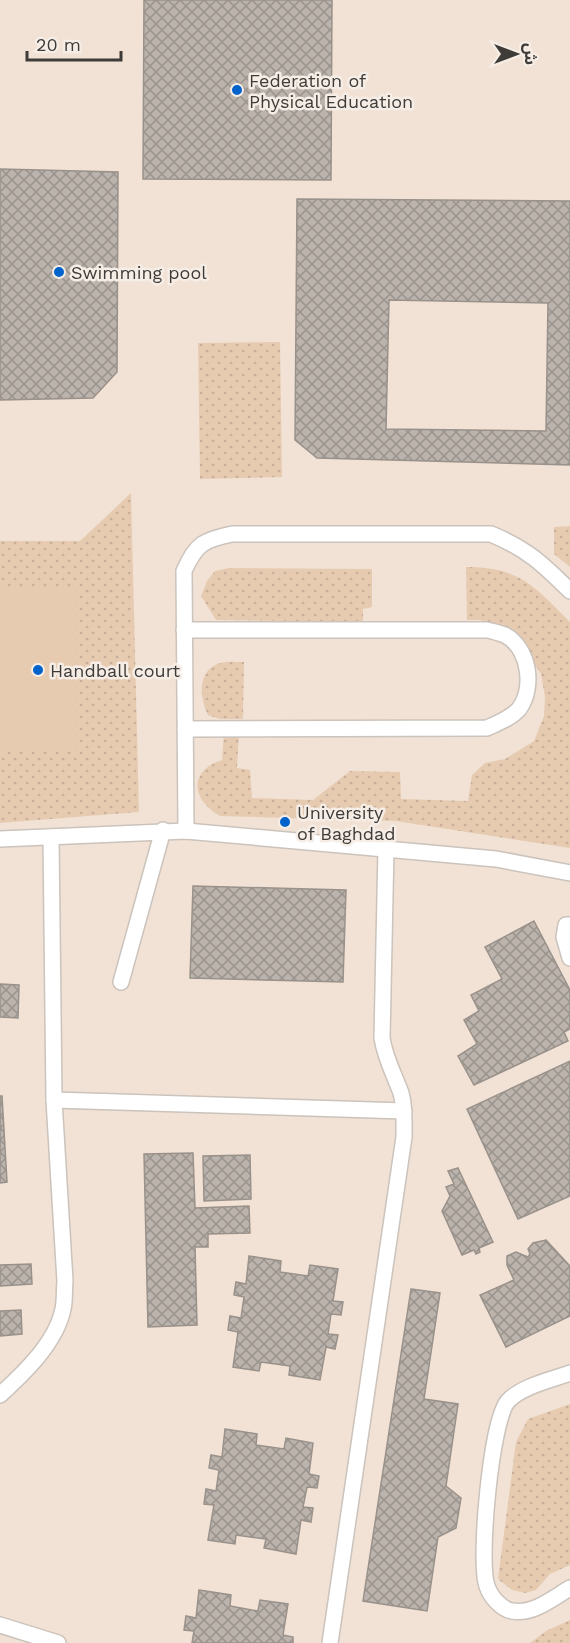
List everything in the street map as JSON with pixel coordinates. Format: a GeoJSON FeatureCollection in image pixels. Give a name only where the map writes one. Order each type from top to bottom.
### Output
{"type":"FeatureCollection","features":[{"type":"Feature","properties":{"kind":"lane"},"geometry":{"type":"LineString","coordinates":[[186,831],[184,571],[193,550],[210,538],[232,534],[491,534],[519,545],[543,564],[570,591]]}},
{"type":"Feature","properties":{"kind":"lane"},"geometry":{"type":"LineString","coordinates":[[184,630],[487,630],[506,636],[520,649],[527,667],[528,687],[519,708],[504,721],[487,728],[185,729]]}},
{"type":"Feature","properties":{"kind":"lane"},"geometry":{"type":"LineString","coordinates":[[120,982],[163,830]]}},
{"type":"Feature","properties":{"kind":"lane"},"geometry":{"type":"LineString","coordinates":[[0,839],[163,830],[186,831],[496,859],[570,873]]}},
{"type":"Feature","properties":{"kind":"lane"},"geometry":{"type":"LineString","coordinates":[[0,1395],[36,1359],[53,1333],[63,1310],[65,1281],[54,1100],[51,837]]}},
{"type":"Feature","properties":{"kind":"lane"},"geometry":{"type":"LineString","coordinates":[[330,1643],[404,1137],[401,1093],[385,1058],[382,1038],[386,848]]}},
{"type":"Feature","properties":{"kind":"lane"},"geometry":{"type":"LineString","coordinates":[[570,925],[566,925],[564,937],[570,958]]}},
{"type":"Feature","properties":{"kind":"lane"},"geometry":{"type":"LineString","coordinates":[[54,1100],[404,1111]]}},
{"type":"Feature","properties":{"kind":"lane"},"geometry":{"type":"LineString","coordinates":[[570,1372],[508,1401],[499,1415],[494,1442],[484,1543],[486,1585],[496,1602],[510,1611],[531,1610],[570,1588]]}},
{"type":"Feature","properties":{"kind":"lane"},"geometry":{"type":"LineString","coordinates":[[0,1625],[58,1643]]}},
{"type":"Feature","properties":{"kind":"shaded area","name":"University of Baghdad"},"geometry":{"type":"Polygon","coordinates":[[[0,0],[570,0],[570,1643],[0,1643],[0,0]]]}},
{"type":"Feature","properties":{"kind":"shaded area"},"geometry":{"type":"Polygon","coordinates":[[[280,342],[282,477],[200,479],[198,343],[280,342]]]}},
{"type":"Feature","properties":{"kind":"shaded area"},"geometry":{"type":"Polygon","coordinates":[[[131,493],[139,812],[0,823],[0,541],[80,541],[131,493]]]}},
{"type":"Feature","properties":{"kind":"shaded area"},"geometry":{"type":"Polygon","coordinates":[[[570,526],[570,567],[554,554],[554,527],[570,526]]]}},
{"type":"Feature","properties":{"kind":"shaded area"},"geometry":{"type":"Polygon","coordinates":[[[466,567],[500,571],[525,581],[570,622],[570,848],[396,821],[220,816],[203,802],[197,786],[199,778],[203,771],[222,760],[224,733],[239,733],[237,768],[250,770],[252,798],[313,800],[350,771],[400,772],[401,799],[468,801],[472,775],[485,763],[505,759],[534,741],[544,716],[545,697],[541,674],[530,658],[481,620],[467,620],[466,567]]]}},
{"type":"Feature","properties":{"kind":"shaded area"},"geometry":{"type":"Polygon","coordinates":[[[229,568],[372,569],[372,607],[363,609],[363,622],[216,620],[201,596],[207,581],[215,571],[229,568]]]}},
{"type":"Feature","properties":{"kind":"shaded area","name":"Handball court"},"geometry":{"type":"Polygon","coordinates":[[[0,587],[76,587],[76,752],[0,752],[0,587]]]}},
{"type":"Feature","properties":{"kind":"shaded area"},"geometry":{"type":"Polygon","coordinates":[[[244,662],[243,719],[220,719],[208,715],[202,693],[207,672],[220,663],[244,662]]]}},
{"type":"Feature","properties":{"kind":"shaded area"},"geometry":{"type":"Polygon","coordinates":[[[570,1404],[570,1565],[550,1574],[536,1590],[525,1593],[512,1590],[498,1579],[516,1442],[528,1419],[570,1404]]]}},
{"type":"Feature","properties":{"kind":"shaded area"},"geometry":{"type":"Polygon","coordinates":[[[570,1620],[570,1643],[530,1643],[546,1631],[570,1620]]]}},
{"type":"Feature","properties":{"kind":"building","name":"Federation of Physical Education"},"geometry":{"type":"Polygon","coordinates":[[[144,0],[332,0],[331,180],[143,179],[144,0]]]}},
{"type":"Feature","properties":{"kind":"building","name":"Swimming pool"},"geometry":{"type":"Polygon","coordinates":[[[0,169],[118,172],[117,372],[93,398],[0,400],[0,169]]]}},
{"type":"Feature","properties":{"kind":"building"},"geometry":{"type":"Polygon","coordinates":[[[297,199],[570,201],[570,465],[317,458],[295,440],[297,199]],[[389,300],[386,429],[546,431],[548,303],[389,300]]]}},
{"type":"Feature","properties":{"kind":"building"},"geometry":{"type":"Polygon","coordinates":[[[193,886],[346,890],[343,982],[190,978],[193,886]]]}},
{"type":"Feature","properties":{"kind":"building"},"geometry":{"type":"Polygon","coordinates":[[[534,921],[570,990],[570,1029],[564,1032],[568,1041],[474,1085],[458,1056],[477,1044],[464,1020],[479,1011],[471,995],[502,979],[485,947],[534,921]]]}},
{"type":"Feature","properties":{"kind":"building"},"geometry":{"type":"Polygon","coordinates":[[[0,984],[19,985],[18,1018],[0,1017],[0,984]]]}},
{"type":"Feature","properties":{"kind":"building"},"geometry":{"type":"Polygon","coordinates":[[[570,1061],[570,1196],[518,1219],[467,1109],[570,1061]]]}},
{"type":"Feature","properties":{"kind":"building"},"geometry":{"type":"Polygon","coordinates":[[[0,1096],[2,1096],[7,1182],[0,1183],[0,1096]]]}},
{"type":"Feature","properties":{"kind":"building"},"geometry":{"type":"Polygon","coordinates":[[[193,1153],[195,1208],[249,1206],[250,1233],[208,1234],[208,1247],[195,1247],[197,1325],[148,1327],[144,1154],[193,1153]]]}},
{"type":"Feature","properties":{"kind":"building"},"geometry":{"type":"Polygon","coordinates":[[[250,1155],[251,1199],[204,1201],[203,1156],[250,1155]]]}},
{"type":"Feature","properties":{"kind":"building"},"geometry":{"type":"Polygon","coordinates":[[[458,1168],[493,1242],[479,1248],[480,1252],[476,1254],[474,1250],[462,1255],[442,1211],[450,1196],[446,1187],[454,1184],[448,1171],[458,1168]]]}},
{"type":"Feature","properties":{"kind":"building"},"geometry":{"type":"Polygon","coordinates":[[[546,1240],[570,1266],[570,1316],[506,1347],[480,1295],[514,1280],[507,1265],[507,1256],[516,1252],[528,1257],[530,1254],[528,1249],[533,1243],[546,1240]]]}},
{"type":"Feature","properties":{"kind":"building"},"geometry":{"type":"Polygon","coordinates":[[[249,1256],[281,1261],[280,1272],[308,1276],[310,1265],[338,1269],[333,1301],[343,1302],[341,1315],[331,1314],[328,1334],[338,1335],[335,1349],[326,1347],[320,1380],[289,1375],[290,1366],[261,1362],[259,1371],[233,1367],[238,1332],[228,1330],[230,1316],[241,1318],[244,1297],[234,1295],[236,1282],[246,1284],[249,1256]]]}},
{"type":"Feature","properties":{"kind":"building"},"geometry":{"type":"Polygon","coordinates":[[[31,1264],[32,1284],[0,1286],[0,1265],[31,1264]]]}},
{"type":"Feature","properties":{"kind":"building"},"geometry":{"type":"Polygon","coordinates":[[[411,1289],[440,1293],[424,1399],[458,1404],[446,1486],[461,1498],[456,1528],[438,1537],[427,1611],[363,1601],[411,1289]]]}},
{"type":"Feature","properties":{"kind":"building"},"geometry":{"type":"Polygon","coordinates":[[[21,1310],[22,1334],[0,1336],[0,1311],[21,1310]]]}},
{"type":"Feature","properties":{"kind":"building"},"geometry":{"type":"Polygon","coordinates":[[[225,1429],[257,1434],[256,1445],[284,1449],[286,1438],[313,1443],[309,1474],[319,1476],[317,1488],[307,1487],[303,1507],[313,1508],[311,1522],[301,1520],[296,1554],[264,1548],[266,1539],[236,1535],[235,1544],[208,1540],[214,1505],[204,1504],[206,1489],[216,1491],[219,1470],[209,1468],[211,1455],[222,1457],[225,1429]]]}},
{"type":"Feature","properties":{"kind":"building"},"geometry":{"type":"Polygon","coordinates":[[[199,1590],[231,1595],[230,1606],[258,1611],[260,1600],[288,1604],[283,1635],[293,1637],[293,1643],[192,1643],[194,1631],[184,1630],[186,1616],[196,1618],[199,1590]]]}},
{"type":"Feature","properties":{"kind":"place","name":"Federation of Physical Education"},"geometry":{"type":"Point","coordinates":[237,90]}},
{"type":"Feature","properties":{"kind":"place","name":"Swimming pool"},"geometry":{"type":"Point","coordinates":[59,272]}},
{"type":"Feature","properties":{"kind":"place","name":"Handball court"},"geometry":{"type":"Point","coordinates":[38,670]}},
{"type":"Feature","properties":{"kind":"place","name":"University of Baghdad"},"geometry":{"type":"Point","coordinates":[285,822]}}]}
